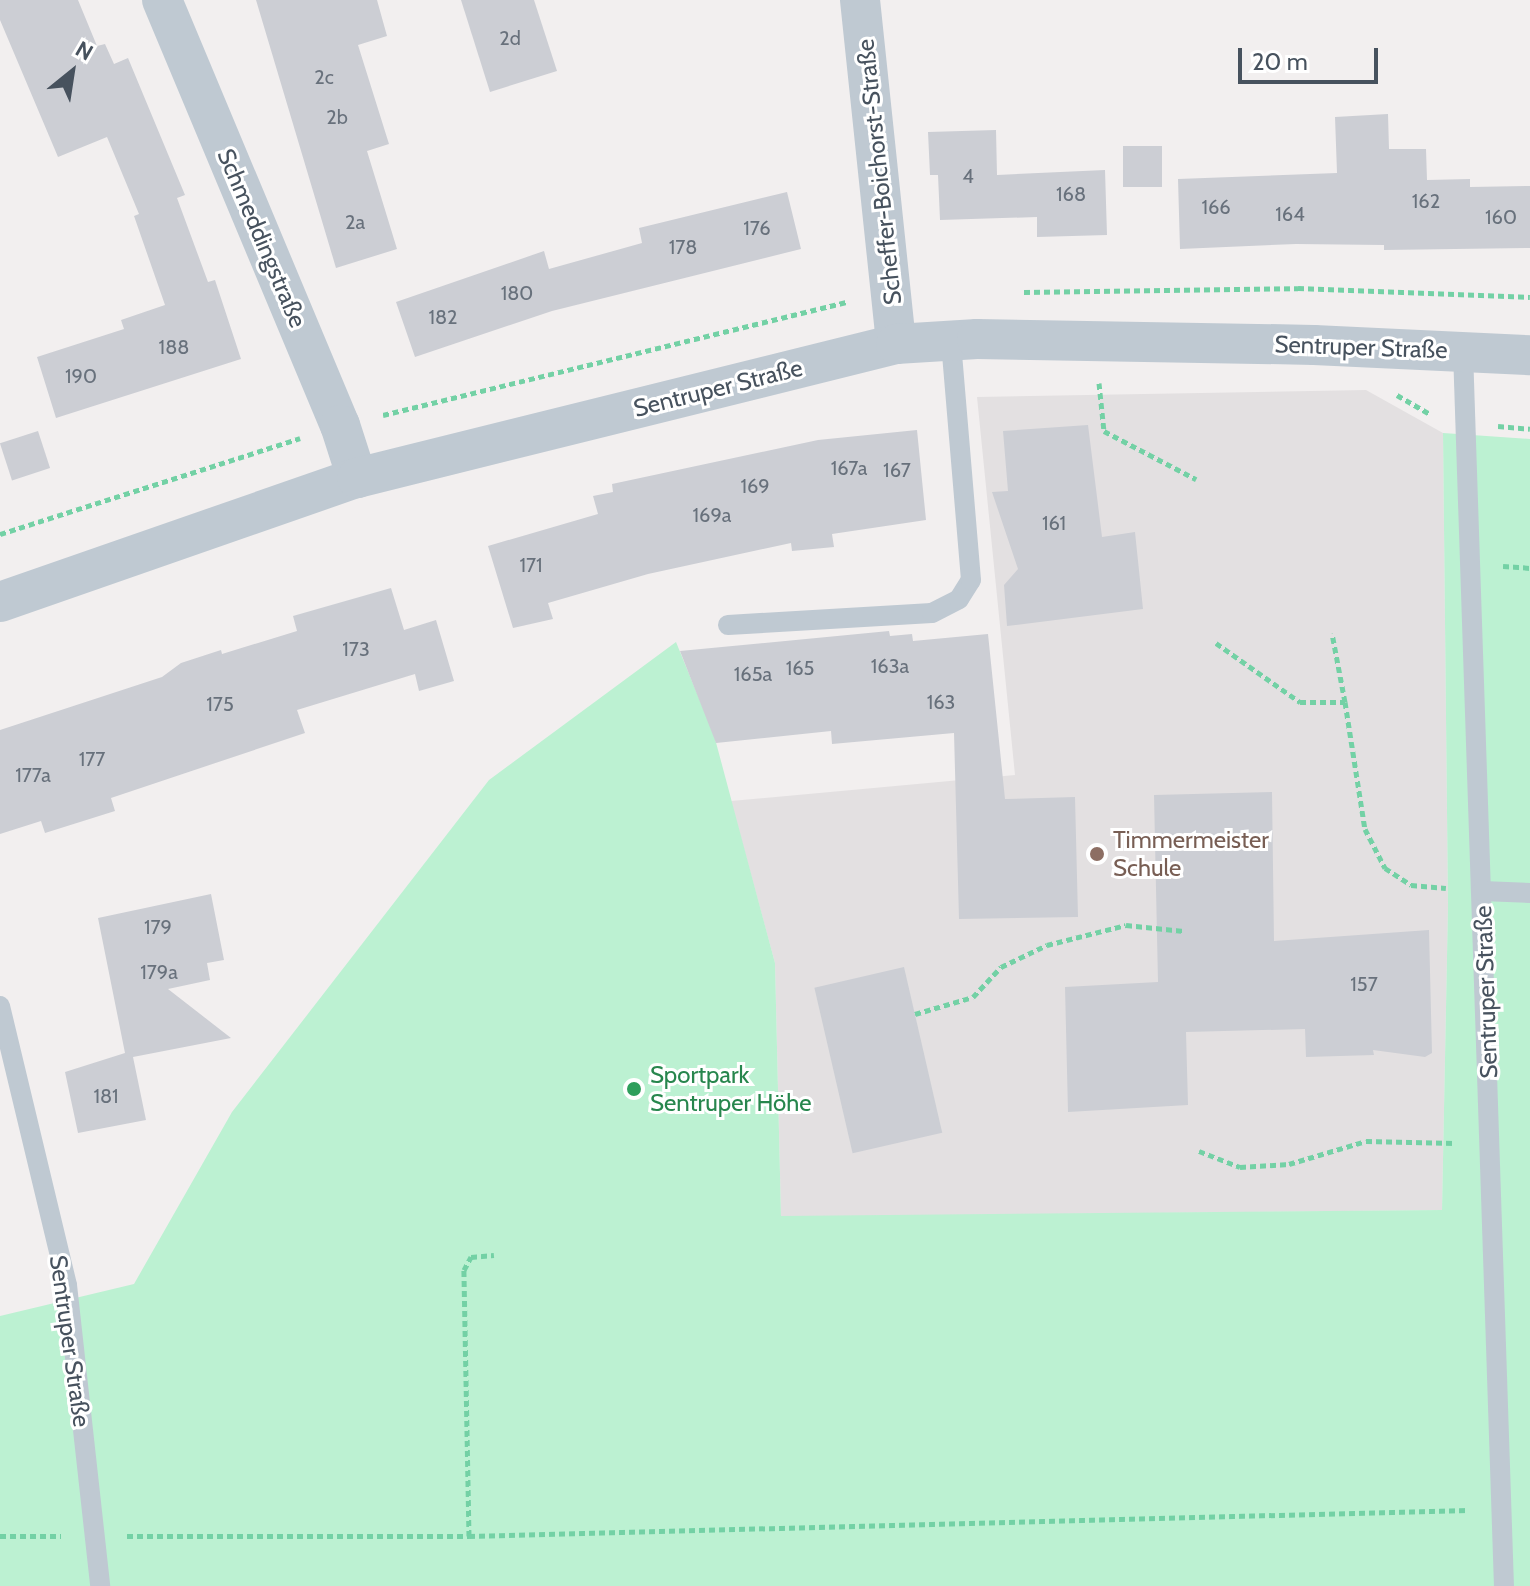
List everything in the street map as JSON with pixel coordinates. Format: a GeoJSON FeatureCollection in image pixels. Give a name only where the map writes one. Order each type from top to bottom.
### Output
{"type":"FeatureCollection","features":[{"type":"Feature","properties":{"kind":"street","name":"Schmeddingstraße"},"geometry":{"type":"LineString","coordinates":[[162,0],[340,425],[357,478]]}},
{"type":"Feature","properties":{"kind":"street","name":"Scheffer-Boichorst-Straße"},"geometry":{"type":"LineString","coordinates":[[860,0],[896,344]]}},
{"type":"Feature","properties":{"kind":"street","name":"Sentruper Straße"},"geometry":{"type":"LineString","coordinates":[[0,602],[357,478],[896,344],[951,340],[1530,355]]}},
{"type":"Feature","properties":{"kind":"lane"},"geometry":{"type":"LineString","coordinates":[[728,625],[932,613],[959,599],[971,580],[951,340]]}},
{"type":"Feature","properties":{"kind":"lane","name":"Sentruper Straße"},"geometry":{"type":"LineString","coordinates":[[1463,351],[1492,1147],[1504,1586]]}},
{"type":"Feature","properties":{"kind":"lane"},"geometry":{"type":"LineString","coordinates":[[1482,891],[1530,893]]}},
{"type":"Feature","properties":{"kind":"lane","name":"Sentruper Straße"},"geometry":{"type":"LineString","coordinates":[[0,1006],[67,1285],[100,1586]]}},
{"type":"Feature","properties":{"kind":"path"},"geometry":{"type":"LineString","coordinates":[[1084,378],[1114,378]]}},
{"type":"Feature","properties":{"kind":"path"},"geometry":{"type":"LineString","coordinates":[[1098,378],[1104,431],[1196,479]]}},
{"type":"Feature","properties":{"kind":"path"},"geometry":{"type":"LineString","coordinates":[[1393,393],[1445,421],[1530,429]]}},
{"type":"Feature","properties":{"kind":"path"},"geometry":{"type":"LineString","coordinates":[[1332,633],[1365,829],[1385,868],[1411,885],[1482,891]]}},
{"type":"Feature","properties":{"kind":"path"},"geometry":{"type":"LineString","coordinates":[[1216,643],[1300,702],[1345,702]]}},
{"type":"Feature","properties":{"kind":"path"},"geometry":{"type":"LineString","coordinates":[[915,1014],[973,997],[1001,967],[1090,931],[1126,925],[1184,931]]}},
{"type":"Feature","properties":{"kind":"path"},"geometry":{"type":"LineString","coordinates":[[1199,1151],[1240,1167],[1289,1164],[1366,1141],[1492,1147]]}},
{"type":"Feature","properties":{"kind":"path"},"geometry":{"type":"LineString","coordinates":[[469,1536],[464,1270],[471,1257],[494,1255]]}},
{"type":"Feature","properties":{"kind":"path"},"geometry":{"type":"LineString","coordinates":[[0,1536],[469,1536],[1502,1509]]}},
{"type":"Feature","properties":{"kind":"shaded area","name":"Timmermeister Schule"},"geometry":{"type":"Polygon","coordinates":[[[1366,390],[1443,433],[1448,906],[1442,1210],[781,1217],[775,963],[731,801],[1015,775],[977,397],[1366,390]]]}},
{"type":"Feature","properties":{"kind":"green space","name":"Sportpark Sentruper Höhe"},"geometry":{"type":"Polygon","coordinates":[[[1443,433],[1530,439],[1530,1586],[0,1586],[0,1316],[134,1284],[232,1112],[489,780],[676,642],[714,735],[775,963],[781,1216],[1442,1210],[1448,906],[1443,433]]]}},
{"type":"Feature","properties":{"kind":"building"},"geometry":{"type":"Polygon","coordinates":[[[0,0],[78,0],[97,46],[105,44],[114,64],[128,58],[185,195],[177,198],[208,282],[215,280],[241,359],[56,418],[37,357],[124,329],[121,320],[165,305],[134,216],[139,214],[107,137],[58,157],[0,20],[0,0]]]}},
{"type":"Feature","properties":{"kind":"building"},"geometry":{"type":"Polygon","coordinates":[[[256,0],[377,0],[387,36],[358,45],[389,144],[367,151],[397,249],[336,268],[256,0]]]}},
{"type":"Feature","properties":{"kind":"building"},"geometry":{"type":"Polygon","coordinates":[[[461,0],[534,0],[557,71],[490,92],[461,0]]]}},
{"type":"Feature","properties":{"kind":"building"},"geometry":{"type":"Polygon","coordinates":[[[1388,114],[1389,149],[1426,149],[1427,180],[1470,179],[1470,187],[1530,186],[1530,248],[1384,250],[1384,245],[1296,244],[1180,249],[1178,179],[1337,173],[1335,117],[1388,114]]]}},
{"type":"Feature","properties":{"kind":"building"},"geometry":{"type":"Polygon","coordinates":[[[996,130],[997,175],[1105,170],[1107,235],[1037,237],[1037,217],[940,220],[938,175],[930,175],[928,132],[996,130]]]}},
{"type":"Feature","properties":{"kind":"building"},"geometry":{"type":"Polygon","coordinates":[[[1123,146],[1162,146],[1162,187],[1123,187],[1123,146]]]}},
{"type":"Feature","properties":{"kind":"building"},"geometry":{"type":"Polygon","coordinates":[[[787,192],[801,249],[552,311],[415,357],[396,302],[544,251],[549,269],[642,243],[639,228],[787,192]]]}},
{"type":"Feature","properties":{"kind":"building"},"geometry":{"type":"Polygon","coordinates":[[[1088,425],[1102,537],[1135,532],[1143,609],[1007,626],[1004,585],[1018,569],[992,492],[1008,491],[1003,431],[1088,425]]]}},
{"type":"Feature","properties":{"kind":"building"},"geometry":{"type":"Polygon","coordinates":[[[917,430],[926,520],[832,534],[834,547],[792,551],[791,543],[648,574],[548,603],[553,619],[513,628],[488,546],[598,514],[593,496],[613,492],[612,484],[818,440],[917,430]]]}},
{"type":"Feature","properties":{"kind":"building"},"geometry":{"type":"Polygon","coordinates":[[[38,431],[50,468],[12,480],[0,443],[38,431]]]}},
{"type":"Feature","properties":{"kind":"building"},"geometry":{"type":"Polygon","coordinates":[[[391,588],[404,630],[436,620],[454,681],[419,691],[415,674],[297,710],[305,733],[111,798],[115,811],[45,833],[41,821],[0,834],[0,730],[162,677],[181,663],[297,631],[293,616],[391,588]]]}},
{"type":"Feature","properties":{"kind":"building"},"geometry":{"type":"Polygon","coordinates":[[[889,631],[890,636],[912,634],[913,641],[988,634],[1005,799],[1075,797],[1078,917],[959,919],[954,733],[832,744],[831,731],[716,743],[680,651],[889,631]]]}},
{"type":"Feature","properties":{"kind":"building"},"geometry":{"type":"Polygon","coordinates":[[[1272,792],[1274,941],[1429,930],[1432,1053],[1425,1057],[1373,1050],[1374,1055],[1306,1057],[1305,1029],[1186,1032],[1188,1105],[1068,1112],[1065,987],[1158,982],[1154,795],[1272,792]]]}},
{"type":"Feature","properties":{"kind":"building"},"geometry":{"type":"Polygon","coordinates":[[[211,894],[224,960],[207,963],[210,980],[168,989],[231,1038],[133,1057],[146,1120],[78,1133],[65,1072],[125,1053],[98,918],[211,894]]]}},
{"type":"Feature","properties":{"kind":"building"},"geometry":{"type":"Polygon","coordinates":[[[904,967],[942,1133],[853,1153],[814,988],[904,967]]]}},
{"type":"Feature","properties":{"kind":"place","name":"Timmermeister Schule"},"geometry":{"type":"Point","coordinates":[1097,854]}},
{"type":"Feature","properties":{"kind":"place","name":"Sportpark Sentruper Höhe"},"geometry":{"type":"Point","coordinates":[634,1089]}}]}
